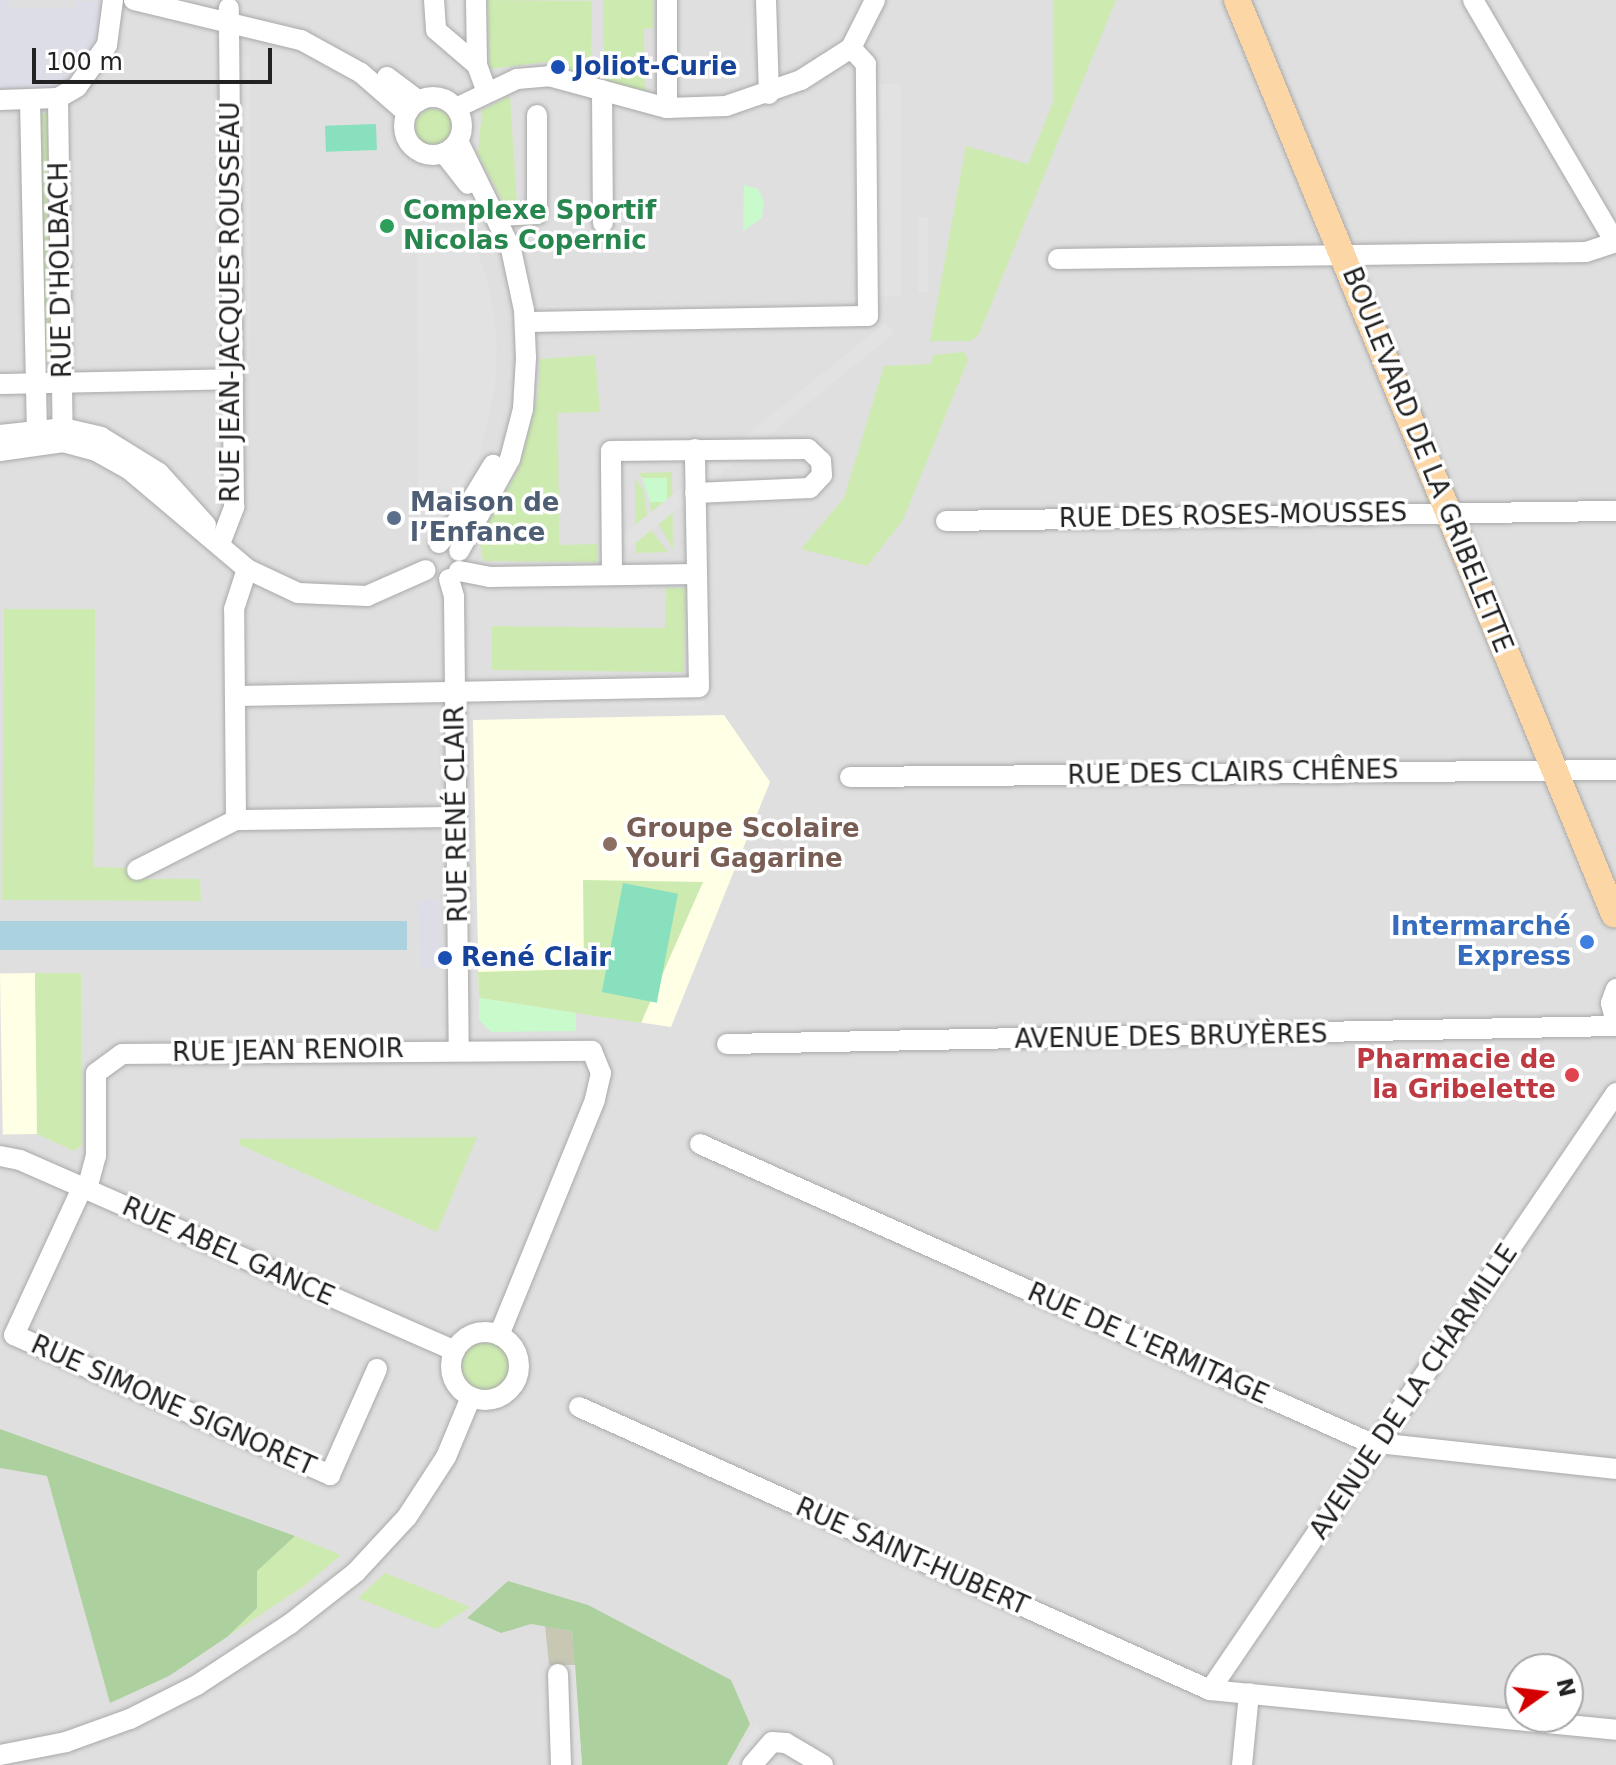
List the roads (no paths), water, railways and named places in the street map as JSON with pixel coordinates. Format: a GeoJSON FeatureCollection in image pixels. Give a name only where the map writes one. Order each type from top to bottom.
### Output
{"type":"FeatureCollection","features":[{"type":"Feature","properties":{"kind":"main road","name":"BOULEVARD DE LA GRIBELETTE"},"geometry":{"type":"LineString","coordinates":[[1237,0],[1615,917]]}},
{"type":"Feature","properties":{"kind":"street"},"geometry":{"type":"LineString","coordinates":[[0,100],[58,98],[77,87],[100,58],[113,0]]}},
{"type":"Feature","properties":{"kind":"street"},"geometry":{"type":"LineString","coordinates":[[134,0],[229,14]]}},
{"type":"Feature","properties":{"kind":"street"},"geometry":{"type":"LineString","coordinates":[[178,0],[325,40],[413,107]]}},
{"type":"Feature","properties":{"kind":"street"},"geometry":{"type":"LineString","coordinates":[[434,0],[436,30],[477,65]]}},
{"type":"Feature","properties":{"kind":"street"},"geometry":{"type":"LineString","coordinates":[[476,0],[477,65],[487,92]]}},
{"type":"Feature","properties":{"kind":"street"},"geometry":{"type":"LineString","coordinates":[[667,0],[667,108]]}},
{"type":"Feature","properties":{"kind":"street"},"geometry":{"type":"LineString","coordinates":[[766,0],[769,94]]}},
{"type":"Feature","properties":{"kind":"street"},"geometry":{"type":"LineString","coordinates":[[456,108],[517,79],[549,76],[667,108],[715,108],[769,94],[851,48],[875,0]]}},
{"type":"Feature","properties":{"kind":"street"},"geometry":{"type":"LineString","coordinates":[[1058,259],[1586,252],[1616,242],[1473,0]]}},
{"type":"Feature","properties":{"kind":"street","name":"RUE JEAN-JACQUES ROUSSEAU"},"geometry":{"type":"LineString","coordinates":[[220,544],[234,507],[229,14]]}},
{"type":"Feature","properties":{"kind":"street"},"geometry":{"type":"LineString","coordinates":[[525,322],[868,316],[866,64],[851,48]]}},
{"type":"Feature","properties":{"kind":"street"},"geometry":{"type":"LineString","coordinates":[[602,90],[603,223]]}},
{"type":"Feature","properties":{"kind":"street"},"geometry":{"type":"LineString","coordinates":[[426,570],[426,553],[439,543],[468,508],[498,455],[515,359],[513,321],[498,246],[451,147],[462,124],[456,108],[435,97],[413,107],[404,129],[411,145],[425,154],[451,147]]}},
{"type":"Feature","properties":{"kind":"street","name":"RUE D'HOLBACH"},"geometry":{"type":"LineString","coordinates":[[58,98],[63,435]]}},
{"type":"Feature","properties":{"kind":"street","name":"RUE D'HOLBACH"},"geometry":{"type":"LineString","coordinates":[[30,100],[37,436]]}},
{"type":"Feature","properties":{"kind":"street"},"geometry":{"type":"LineString","coordinates":[[498,216],[537,214],[537,115]]}},
{"type":"Feature","properties":{"kind":"street"},"geometry":{"type":"LineString","coordinates":[[426,570],[438,579],[456,567],[499,483],[518,435],[526,385],[525,322],[511,249],[498,216],[451,147]]}},
{"type":"Feature","properties":{"kind":"street"},"geometry":{"type":"LineString","coordinates":[[0,384],[233,379]]}},
{"type":"Feature","properties":{"kind":"street"},"geometry":{"type":"LineString","coordinates":[[0,435],[63,435],[96,451],[130,470],[247,569],[289,590],[330,598],[383,592],[426,570]]}},
{"type":"Feature","properties":{"kind":"street"},"geometry":{"type":"LineString","coordinates":[[0,451],[37,436]]}},
{"type":"Feature","properties":{"kind":"street"},"geometry":{"type":"LineString","coordinates":[[235,696],[699,687],[695,449]]}},
{"type":"Feature","properties":{"kind":"street"},"geometry":{"type":"LineString","coordinates":[[612,575],[611,451],[808,449],[816,453],[822,475],[810,488],[695,493]]}},
{"type":"Feature","properties":{"kind":"street","name":"RUE DES ROSES-MOUSSES"},"geometry":{"type":"LineString","coordinates":[[946,521],[1616,511]]}},
{"type":"Feature","properties":{"kind":"street"},"geometry":{"type":"LineString","coordinates":[[439,543],[456,567],[489,577],[696,574]]}},
{"type":"Feature","properties":{"kind":"street","name":"RUE RENÉ CLAIR"},"geometry":{"type":"LineString","coordinates":[[456,567],[459,1049]]}},
{"type":"Feature","properties":{"kind":"street"},"geometry":{"type":"LineString","coordinates":[[236,820],[234,609],[247,569]]}},
{"type":"Feature","properties":{"kind":"street","name":"RUE DES CLAIRS CHÊNES"},"geometry":{"type":"LineString","coordinates":[[850,777],[1616,770]]}},
{"type":"Feature","properties":{"kind":"street"},"geometry":{"type":"LineString","coordinates":[[137,870],[236,820],[457,817]]}},
{"type":"Feature","properties":{"kind":"street"},"geometry":{"type":"LineString","coordinates":[[1616,989],[1611,1003],[1616,1024]]}},
{"type":"Feature","properties":{"kind":"street","name":"AVENUE DES BRUYÈRES"},"geometry":{"type":"LineString","coordinates":[[727,1044],[1616,1024]]}},
{"type":"Feature","properties":{"kind":"street","name":"RUE JEAN RENOIR"},"geometry":{"type":"LineString","coordinates":[[84,1188],[96,1156],[96,1073],[122,1054],[581,1049],[600,1061],[595,1100],[499,1335]]}},
{"type":"Feature","properties":{"kind":"street","name":"AVENUE DE LA CHARMILLE"},"geometry":{"type":"LineString","coordinates":[[1210,1690],[1616,1093]]}},
{"type":"Feature","properties":{"kind":"street","name":"RUE DE L'ERMITAGE"},"geometry":{"type":"LineString","coordinates":[[700,1144],[1378,1446],[1616,1469]]}},
{"type":"Feature","properties":{"kind":"street","name":"RUE ABEL GANCE"},"geometry":{"type":"LineString","coordinates":[[0,1156],[84,1188],[455,1351]]}},
{"type":"Feature","properties":{"kind":"street","name":"RUE SIMONE SIGNORET"},"geometry":{"type":"LineString","coordinates":[[84,1188],[14,1335],[330,1475],[377,1369]]}},
{"type":"Feature","properties":{"kind":"street"},"geometry":{"type":"LineString","coordinates":[[499,1335],[514,1349],[517,1379],[503,1396],[471,1397],[451,1372],[455,1351],[469,1336],[499,1335]]}},
{"type":"Feature","properties":{"kind":"street"},"geometry":{"type":"LineString","coordinates":[[0,1755],[66,1742],[130,1719],[197,1685],[290,1624],[356,1572],[407,1517],[446,1457],[471,1397]]}},
{"type":"Feature","properties":{"kind":"street","name":"RUE SAINT-HUBERT"},"geometry":{"type":"LineString","coordinates":[[579,1407],[1210,1690],[1616,1730]]}},
{"type":"Feature","properties":{"kind":"street"},"geometry":{"type":"LineString","coordinates":[[558,1674],[561,1765]]}},
{"type":"Feature","properties":{"kind":"street"},"geometry":{"type":"LineString","coordinates":[[1242,1765],[1249,1693]]}},
{"type":"Feature","properties":{"kind":"street"},"geometry":{"type":"LineString","coordinates":[[752,1765],[772,1742],[786,1743],[823,1765]]}},
{"type":"Feature","properties":{"kind":"water"},"geometry":{"type":"Polygon","coordinates":[[[0,921],[407,921],[407,950],[0,950],[0,921]]]}},
{"type":"Feature","properties":{"kind":"place","name":"Joliot-Curie"},"geometry":{"type":"Point","coordinates":[558,67]}},
{"type":"Feature","properties":{"kind":"place","name":"Complexe Sportif Nicolas Copernic"},"geometry":{"type":"Point","coordinates":[387,226]}},
{"type":"Feature","properties":{"kind":"place","name":"Maison de l’Enfance"},"geometry":{"type":"Point","coordinates":[394,518]}},
{"type":"Feature","properties":{"kind":"place","name":"Groupe Scolaire Youri Gagarine"},"geometry":{"type":"Point","coordinates":[610,844]}},
{"type":"Feature","properties":{"kind":"place","name":"Intermarché Express"},"geometry":{"type":"Point","coordinates":[1587,942]}},
{"type":"Feature","properties":{"kind":"place","name":"René Clair"},"geometry":{"type":"Point","coordinates":[445,958]}},
{"type":"Feature","properties":{"kind":"place","name":"Pharmacie de la Gribelette"},"geometry":{"type":"Point","coordinates":[1572,1075]}}]}
